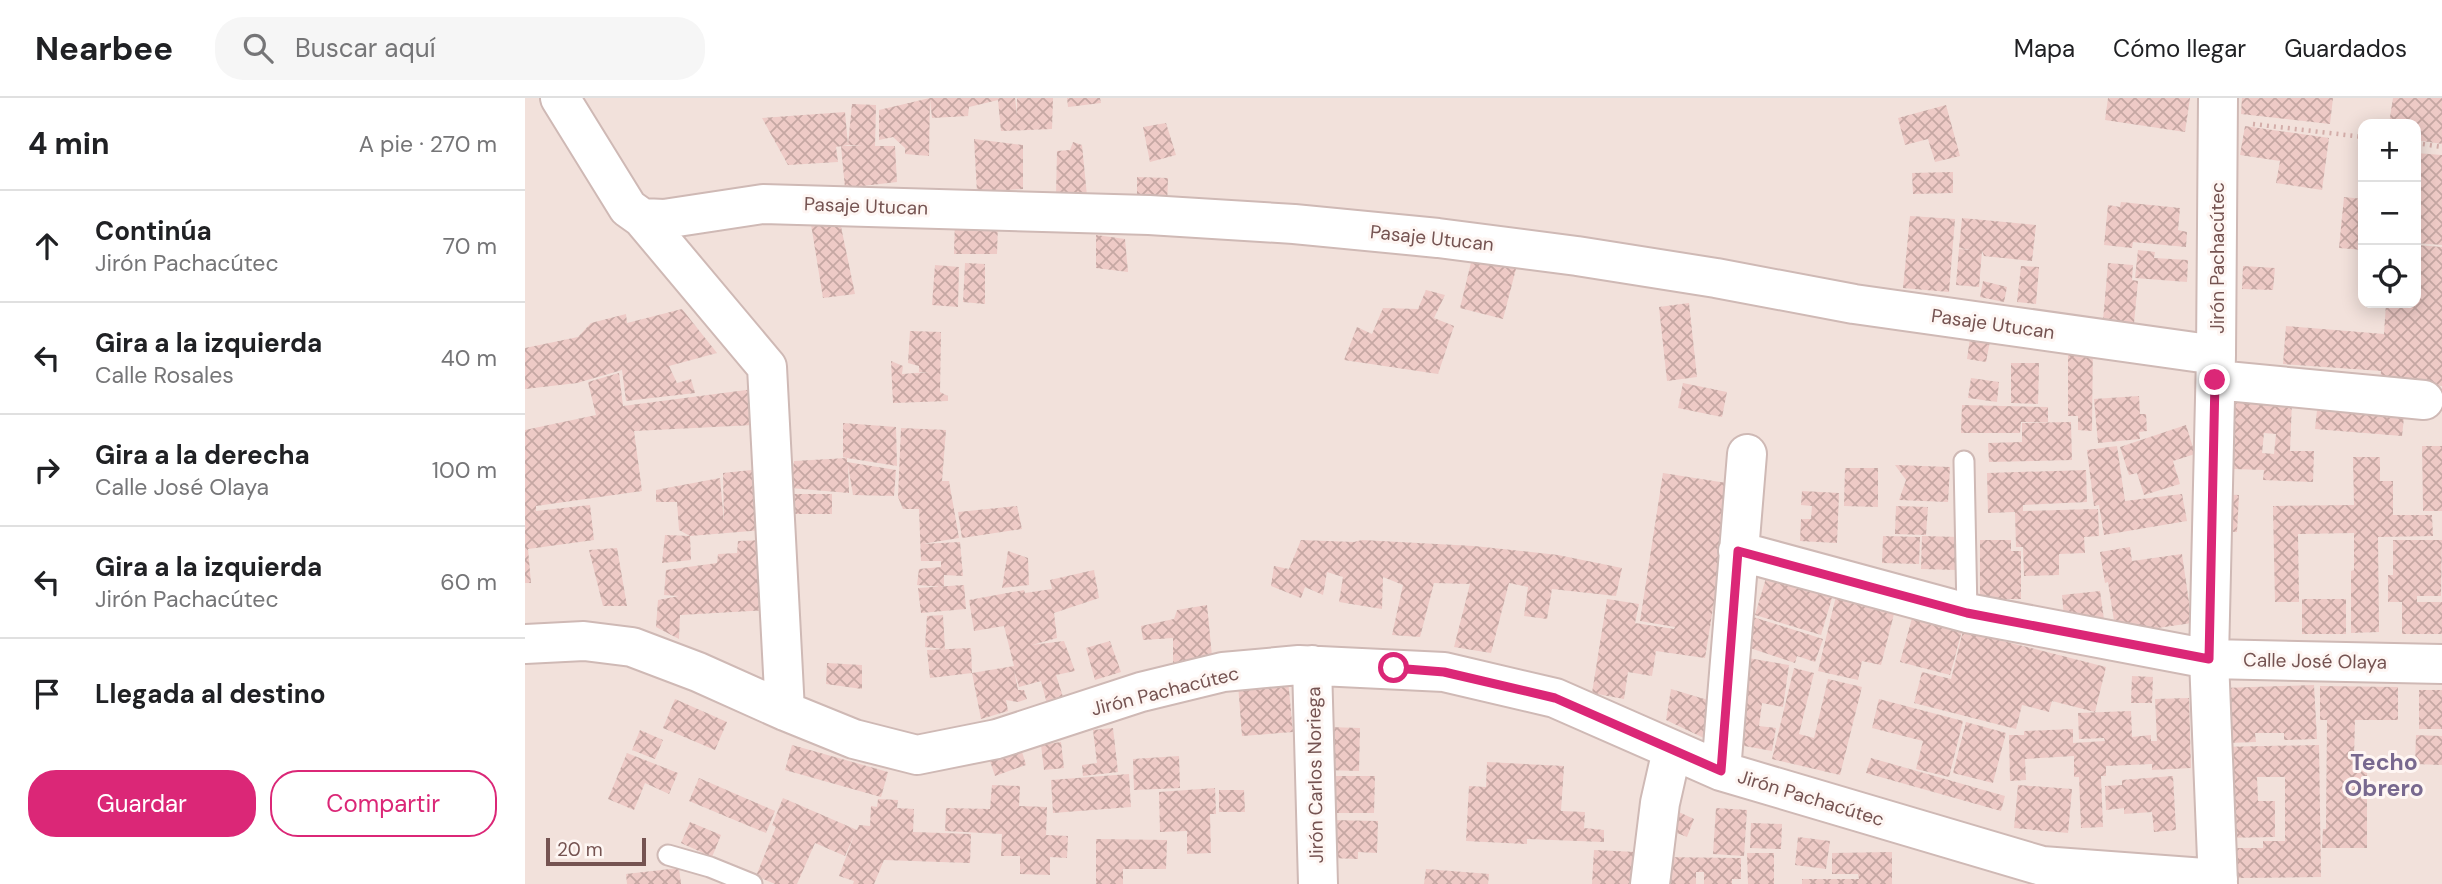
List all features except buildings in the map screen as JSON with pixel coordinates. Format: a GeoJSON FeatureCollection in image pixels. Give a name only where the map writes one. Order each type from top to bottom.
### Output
{"type":"FeatureCollection","features":[{"type":"Feature","properties":{"kind":"street"},"geometry":{"type":"LineString","coordinates":[[560,98],[628,208],[642,218],[767,367],[785,711]]}},
{"type":"Feature","properties":{"kind":"street","name":"Jirón Pachacútec"},"geometry":{"type":"LineString","coordinates":[[525,644],[584,641],[632,647],[698,672],[854,739],[917,755],[997,739],[1142,692],[1223,672],[1312,665],[1444,672],[1555,698],[1721,771],[2042,866],[2218,882],[2209,659],[2216,367],[2218,109]]}},
{"type":"Feature","properties":{"kind":"street","name":"Pasaje Utucan"},"geometry":{"type":"LineString","coordinates":[[642,218],[664,219],[763,204],[1149,215],[1294,224],[1438,238],[1716,278],[2216,367],[2424,400]]}},
{"type":"Feature","properties":{"kind":"street"},"geometry":{"type":"LineString","coordinates":[[1721,771],[1747,454]]}},
{"type":"Feature","properties":{"kind":"street","name":"Calle José Olaya"},"geometry":{"type":"LineString","coordinates":[[1738,551],[1967,613],[2209,659],[2442,664]]}},
{"type":"Feature","properties":{"kind":"street","name":"Jirón Carlos Noriega"},"geometry":{"type":"LineString","coordinates":[[1312,665],[1318,884]]}},
{"type":"Feature","properties":{"kind":"street"},"geometry":{"type":"LineString","coordinates":[[1650,884],[1660,803],[1672,750]]}},
{"type":"Feature","properties":{"kind":"lane"},"geometry":{"type":"LineString","coordinates":[[1964,461],[1967,613]]}},
{"type":"Feature","properties":{"kind":"lane"},"geometry":{"type":"LineString","coordinates":[[668,855],[711,867],[752,884]]}},
{"type":"Feature","properties":{"kind":"path"},"geometry":{"type":"LineString","coordinates":[[2218,109],[2358,136]]}},
{"type":"Feature","properties":{"kind":"path"},"geometry":{"type":"LineString","coordinates":[[2421,145],[2442,147]]}},
{"type":"Feature","properties":{"kind":"shaded area"},"geometry":{"type":"Polygon","coordinates":[[[525,98],[2442,98],[2442,884],[525,884],[525,98]]]}},
{"type":"Feature","properties":{"kind":"district","name":"Techo Obrero"},"geometry":{"type":"Point","coordinates":[2384,775]}},
{"type":"Feature","properties":{"kind":"route"},"geometry":{"type":"LineString","coordinates":[[1394,668],[1444,672],[1555,698],[1721,771],[1738,551],[1967,613],[2209,659],[2215,380]]}}]}
